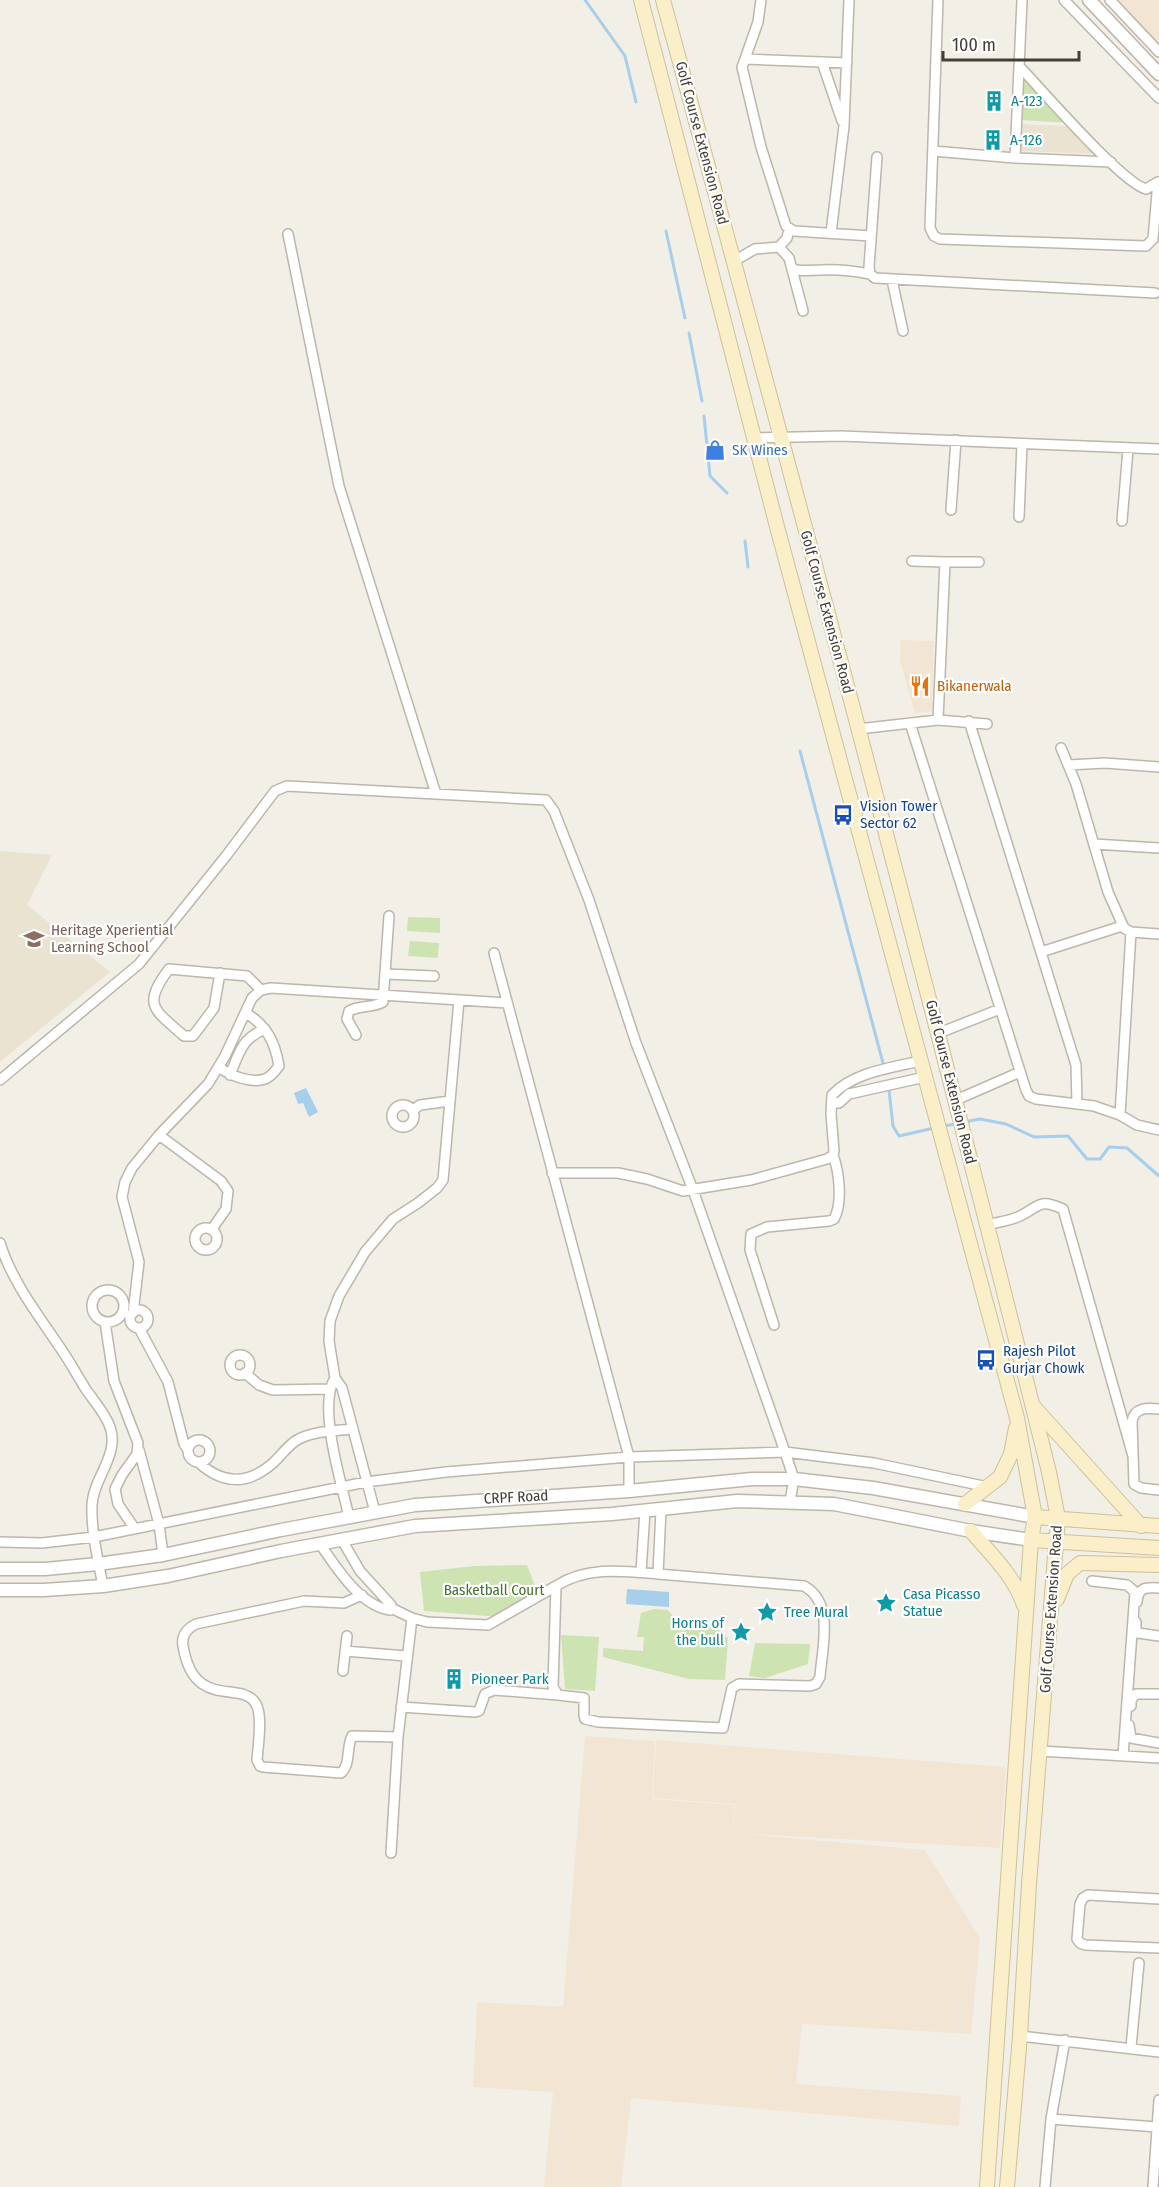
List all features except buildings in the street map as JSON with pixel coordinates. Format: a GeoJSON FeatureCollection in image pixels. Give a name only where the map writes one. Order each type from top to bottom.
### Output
{"type":"FeatureCollection","features":[{"type":"Feature","properties":{"kind":"main road","name":"Golf Course Extension Road"},"geometry":{"type":"LineString","coordinates":[[641,0],[776,523],[1017,1418],[1035,1517],[1031,1540],[987,2187]]}},
{"type":"Feature","properties":{"kind":"main road","name":"Golf Course Extension Road"},"geometry":{"type":"LineString","coordinates":[[663,0],[939,1033],[1058,1518],[1007,2187]]}},
{"type":"Feature","properties":{"kind":"main road"},"geometry":{"type":"LineString","coordinates":[[979,1274],[998,1267]]}},
{"type":"Feature","properties":{"kind":"main road"},"geometry":{"type":"LineString","coordinates":[[1032,1406],[1141,1526]]}},
{"type":"Feature","properties":{"kind":"main road"},"geometry":{"type":"LineString","coordinates":[[965,1504],[1000,1478],[1011,1454],[1017,1418]]}},
{"type":"Feature","properties":{"kind":"main road"},"geometry":{"type":"LineString","coordinates":[[1035,1517],[1159,1526]]}},
{"type":"Feature","properties":{"kind":"main road"},"geometry":{"type":"LineString","coordinates":[[971,1531],[1019,1590],[1026,1610]]}},
{"type":"Feature","properties":{"kind":"main road"},"geometry":{"type":"LineString","coordinates":[[1031,1540],[1159,1548]]}},
{"type":"Feature","properties":{"kind":"main road"},"geometry":{"type":"LineString","coordinates":[[1052,1605],[1056,1601],[1067,1574],[1080,1563],[1159,1565]]}},
{"type":"Feature","properties":{"kind":"street"},"geometry":{"type":"LineString","coordinates":[[734,261],[755,249],[779,247],[787,238],[789,229],[782,214],[749,102],[742,67],[758,22],[761,0]]}},
{"type":"Feature","properties":{"kind":"street"},"geometry":{"type":"LineString","coordinates":[[831,233],[844,126],[849,0]]}},
{"type":"Feature","properties":{"kind":"street"},"geometry":{"type":"LineString","coordinates":[[938,0],[930,228],[934,236],[940,239],[1146,246],[1153,239],[1158,182]]}},
{"type":"Feature","properties":{"kind":"street"},"geometry":{"type":"LineString","coordinates":[[1015,158],[1022,0]]}},
{"type":"Feature","properties":{"kind":"street"},"geometry":{"type":"LineString","coordinates":[[1064,0],[1159,98]]}},
{"type":"Feature","properties":{"kind":"street"},"geometry":{"type":"LineString","coordinates":[[1089,0],[1159,74]]}},
{"type":"Feature","properties":{"kind":"street"},"geometry":{"type":"LineString","coordinates":[[1110,0],[1159,52]]}},
{"type":"Feature","properties":{"kind":"street"},"geometry":{"type":"LineString","coordinates":[[1105,17],[1118,8]]}},
{"type":"Feature","properties":{"kind":"street"},"geometry":{"type":"LineString","coordinates":[[745,59],[848,63]]}},
{"type":"Feature","properties":{"kind":"street"},"geometry":{"type":"LineString","coordinates":[[822,62],[844,126]]}},
{"type":"Feature","properties":{"kind":"street"},"geometry":{"type":"LineString","coordinates":[[1019,66],[1111,162],[1140,187],[1146,189],[1158,182]]}},
{"type":"Feature","properties":{"kind":"street"},"geometry":{"type":"LineString","coordinates":[[933,151],[1015,158],[1111,162]]}},
{"type":"Feature","properties":{"kind":"street"},"geometry":{"type":"LineString","coordinates":[[870,274],[877,157]]}},
{"type":"Feature","properties":{"kind":"street"},"geometry":{"type":"LineString","coordinates":[[789,229],[871,236]]}},
{"type":"Feature","properties":{"kind":"street"},"geometry":{"type":"LineString","coordinates":[[288,234],[339,486],[436,794]]}},
{"type":"Feature","properties":{"kind":"street"},"geometry":{"type":"LineString","coordinates":[[779,247],[789,258],[803,310]]}},
{"type":"Feature","properties":{"kind":"street"},"geometry":{"type":"LineString","coordinates":[[792,270],[806,272],[843,270],[892,280],[1155,293]]}},
{"type":"Feature","properties":{"kind":"street"},"geometry":{"type":"LineString","coordinates":[[892,280],[903,331]]}},
{"type":"Feature","properties":{"kind":"street"},"geometry":{"type":"LineString","coordinates":[[754,438],[841,436],[1159,449]]}},
{"type":"Feature","properties":{"kind":"street"},"geometry":{"type":"LineString","coordinates":[[951,510],[956,440]]}},
{"type":"Feature","properties":{"kind":"street"},"geometry":{"type":"LineString","coordinates":[[1019,517],[1022,444]]}},
{"type":"Feature","properties":{"kind":"street"},"geometry":{"type":"LineString","coordinates":[[1122,521],[1128,449]]}},
{"type":"Feature","properties":{"kind":"street"},"geometry":{"type":"LineString","coordinates":[[912,561],[979,562]]}},
{"type":"Feature","properties":{"kind":"street"},"geometry":{"type":"LineString","coordinates":[[938,720],[945,562]]}},
{"type":"Feature","properties":{"kind":"street"},"geometry":{"type":"LineString","coordinates":[[858,729],[938,720],[987,724]]}},
{"type":"Feature","properties":{"kind":"street"},"geometry":{"type":"LineString","coordinates":[[969,721],[1076,1065],[1077,1104]]}},
{"type":"Feature","properties":{"kind":"street"},"geometry":{"type":"LineString","coordinates":[[910,723],[1029,1096],[1046,1101],[1094,1106],[1120,1114],[1137,1125],[1159,1130]]}},
{"type":"Feature","properties":{"kind":"street"},"geometry":{"type":"LineString","coordinates":[[1061,748],[1076,784],[1108,892],[1122,926],[1131,932],[1159,934]]}},
{"type":"Feature","properties":{"kind":"street"},"geometry":{"type":"LineString","coordinates":[[1068,765],[1105,763],[1159,767]]}},
{"type":"Feature","properties":{"kind":"street"},"geometry":{"type":"LineString","coordinates":[[0,1080],[139,964],[213,873],[275,791],[286,786],[546,800],[550,803],[589,900],[636,1043],[693,1190],[785,1452],[794,1479],[790,1501]]}},
{"type":"Feature","properties":{"kind":"street"},"geometry":{"type":"LineString","coordinates":[[1094,844],[1159,848]]}},
{"type":"Feature","properties":{"kind":"street"},"geometry":{"type":"LineString","coordinates":[[356,1035],[347,1019],[349,1011],[383,1002],[389,916]]}},
{"type":"Feature","properties":{"kind":"street"},"geometry":{"type":"LineString","coordinates":[[1041,952],[1122,926]]}},
{"type":"Feature","properties":{"kind":"street"},"geometry":{"type":"LineString","coordinates":[[1120,1114],[1131,932]]}},
{"type":"Feature","properties":{"kind":"street"},"geometry":{"type":"LineString","coordinates":[[494,953],[629,1457],[629,1491]]}},
{"type":"Feature","properties":{"kind":"street"},"geometry":{"type":"LineString","coordinates":[[220,973],[214,1008],[192,1036],[184,1036],[156,1010],[153,1004],[155,987],[168,969],[220,973],[247,976],[261,990]]}},
{"type":"Feature","properties":{"kind":"street"},"geometry":{"type":"LineString","coordinates":[[386,974],[434,976]]}},
{"type":"Feature","properties":{"kind":"street"},"geometry":{"type":"LineString","coordinates":[[352,1429],[299,1439],[271,1465],[250,1477],[229,1480],[219,1478],[192,1459],[184,1444],[168,1382],[139,1328],[130,1322],[139,1262],[122,1190],[132,1168],[159,1135],[208,1084],[219,1067],[252,998],[261,990],[271,988],[507,1003]]}},
{"type":"Feature","properties":{"kind":"street"},"geometry":{"type":"LineString","coordinates":[[349,1517],[329,1416],[330,1389],[334,1378],[329,1341],[333,1308],[352,1272],[393,1219],[418,1203],[437,1188],[443,1180],[459,1000]]}},
{"type":"Feature","properties":{"kind":"street"},"geometry":{"type":"LineString","coordinates":[[939,1033],[1000,1010]]}},
{"type":"Feature","properties":{"kind":"street"},"geometry":{"type":"LineString","coordinates":[[219,1067],[230,1075],[264,1080],[279,1066],[261,1022],[246,1013]]}},
{"type":"Feature","properties":{"kind":"street"},"geometry":{"type":"LineString","coordinates":[[230,1075],[249,1037],[265,1029]]}},
{"type":"Feature","properties":{"kind":"street"},"geometry":{"type":"LineString","coordinates":[[774,1325],[750,1250],[751,1234],[767,1227],[834,1219],[838,1202],[838,1176],[833,1155],[835,1147],[832,1095],[841,1085],[855,1079],[920,1061]]}},
{"type":"Feature","properties":{"kind":"street"},"geometry":{"type":"LineString","coordinates":[[956,1100],[1020,1072]]}},
{"type":"Feature","properties":{"kind":"street"},"geometry":{"type":"LineString","coordinates":[[832,1102],[839,1103],[849,1094],[925,1077]]}},
{"type":"Feature","properties":{"kind":"street"},"geometry":{"type":"LineString","coordinates":[[413,1110],[420,1105],[450,1101]]}},
{"type":"Feature","properties":{"kind":"street"},"geometry":{"type":"LineString","coordinates":[[159,1135],[221,1181],[228,1191],[226,1209],[212,1229]]}},
{"type":"Feature","properties":{"kind":"street"},"geometry":{"type":"LineString","coordinates":[[552,1173],[618,1173],[647,1179],[674,1189],[693,1190],[751,1180],[827,1159],[833,1155]]}},
{"type":"Feature","properties":{"kind":"street"},"geometry":{"type":"LineString","coordinates":[[987,1225],[1018,1217],[1040,1203],[1049,1203],[1063,1209],[1133,1456]]}},
{"type":"Feature","properties":{"kind":"street"},"geometry":{"type":"LineString","coordinates":[[0,1243],[31,1305],[110,1427],[112,1441],[110,1453],[95,1486],[92,1504],[94,1537],[103,1586]]}},
{"type":"Feature","properties":{"kind":"street"},"geometry":{"type":"LineString","coordinates":[[133,1313],[140,1311],[147,1316],[147,1324],[139,1328]]}},
{"type":"Feature","properties":{"kind":"street"},"geometry":{"type":"LineString","coordinates":[[105,1322],[114,1382],[139,1449],[169,1554],[180,1574]]}},
{"type":"Feature","properties":{"kind":"street"},"geometry":{"type":"LineString","coordinates":[[245,1373],[259,1385],[273,1390],[330,1389]]}},
{"type":"Feature","properties":{"kind":"street"},"geometry":{"type":"LineString","coordinates":[[334,1378],[342,1388],[375,1512]]}},
{"type":"Feature","properties":{"kind":"street"},"geometry":{"type":"LineString","coordinates":[[1159,1409],[1144,1408],[1138,1410],[1133,1416],[1134,1484],[1141,1488],[1159,1490]]}},
{"type":"Feature","properties":{"kind":"street"},"geometry":{"type":"LineString","coordinates":[[188,1450],[191,1443],[198,1440],[207,1444],[209,1455],[198,1462]]}},
{"type":"Feature","properties":{"kind":"street"},"geometry":{"type":"LineString","coordinates":[[135,1529],[118,1504],[115,1489],[117,1482],[134,1460],[139,1449]]}},
{"type":"Feature","properties":{"kind":"street"},"geometry":{"type":"LineString","coordinates":[[0,1542],[42,1542],[94,1537],[366,1482],[446,1472],[629,1457],[785,1452],[874,1463],[988,1487]]}},
{"type":"Feature","properties":{"kind":"street","name":"CRPF Road"},"geometry":{"type":"LineString","coordinates":[[0,1569],[45,1569],[169,1554],[415,1505],[629,1491],[752,1479],[794,1479],[873,1488],[1035,1517]]}},
{"type":"Feature","properties":{"kind":"street"},"geometry":{"type":"LineString","coordinates":[[0,1590],[103,1586],[180,1574],[415,1526],[661,1510],[737,1501],[834,1504],[971,1531],[1031,1540]]}},
{"type":"Feature","properties":{"kind":"street"},"geometry":{"type":"LineString","coordinates":[[658,1574],[661,1510]]}},
{"type":"Feature","properties":{"kind":"street"},"geometry":{"type":"LineString","coordinates":[[641,1572],[645,1511]]}},
{"type":"Feature","properties":{"kind":"street"},"geometry":{"type":"LineString","coordinates":[[342,1540],[357,1566],[391,1605],[391,1608]]}},
{"type":"Feature","properties":{"kind":"street"},"geometry":{"type":"LineString","coordinates":[[320,1544],[341,1576],[362,1595],[386,1610],[391,1608],[427,1622],[488,1625],[556,1586],[583,1575],[600,1572],[641,1572],[804,1586],[814,1592],[825,1617],[820,1677],[816,1684],[810,1686],[739,1684],[732,1688],[723,1728],[598,1722],[584,1717],[584,1698],[494,1690],[485,1694],[479,1711],[475,1712],[401,1707]]}},
{"type":"Feature","properties":{"kind":"street"},"geometry":{"type":"LineString","coordinates":[[341,1576],[357,1566]]}},
{"type":"Feature","properties":{"kind":"street"},"geometry":{"type":"LineString","coordinates":[[1092,1581],[1127,1585],[1135,1592],[1123,1756]]}},
{"type":"Feature","properties":{"kind":"street"},"geometry":{"type":"LineString","coordinates":[[556,1586],[553,1681],[554,1690],[558,1695]]}},
{"type":"Feature","properties":{"kind":"street"},"geometry":{"type":"LineString","coordinates":[[1159,1588],[1146,1587],[1139,1593],[1136,1630],[1143,1635],[1159,1636]]}},
{"type":"Feature","properties":{"kind":"street"},"geometry":{"type":"LineString","coordinates":[[362,1595],[344,1603],[304,1601],[196,1624],[185,1633],[182,1642],[183,1649],[191,1669],[202,1685],[245,1695],[256,1704],[258,1713],[257,1760],[260,1766],[341,1773],[346,1768],[352,1736],[398,1737]]}},
{"type":"Feature","properties":{"kind":"street"},"geometry":{"type":"LineString","coordinates":[[391,1853],[398,1737],[412,1618]]}},
{"type":"Feature","properties":{"kind":"street"},"geometry":{"type":"LineString","coordinates":[[343,1671],[347,1636]]}},
{"type":"Feature","properties":{"kind":"street"},"geometry":{"type":"LineString","coordinates":[[345,1651],[406,1656]]}},
{"type":"Feature","properties":{"kind":"street"},"geometry":{"type":"LineString","coordinates":[[1159,1694],[1136,1694],[1131,1700],[1129,1732],[1131,1738],[1159,1743]]}},
{"type":"Feature","properties":{"kind":"street"},"geometry":{"type":"LineString","coordinates":[[1040,1751],[1159,1758]]}},
{"type":"Feature","properties":{"kind":"street"},"geometry":{"type":"LineString","coordinates":[[1159,1899],[1088,1894],[1080,1904],[1077,1939],[1085,1945],[1159,1948]]}},
{"type":"Feature","properties":{"kind":"street"},"geometry":{"type":"LineString","coordinates":[[1131,2047],[1139,1963]]}},
{"type":"Feature","properties":{"kind":"street"},"geometry":{"type":"LineString","coordinates":[[1020,2036],[1159,2052]]}},
{"type":"Feature","properties":{"kind":"street"},"geometry":{"type":"LineString","coordinates":[[1045,2187],[1051,2119],[1065,2040]]}},
{"type":"Feature","properties":{"kind":"street"},"geometry":{"type":"LineString","coordinates":[[1153,2187],[1159,2100]]}},
{"type":"Feature","properties":{"kind":"street"},"geometry":{"type":"LineString","coordinates":[[1051,2119],[1157,2127]]}},
{"type":"Feature","properties":{"kind":"shaded area"},"geometry":{"type":"Polygon","coordinates":[[[1117,0],[1159,0],[1159,39],[1155,43],[1117,0]]]}},
{"type":"Feature","properties":{"kind":"shaded area"},"geometry":{"type":"Polygon","coordinates":[[[1021,124],[1067,126],[1096,154],[1019,151],[1021,124]]]}},
{"type":"Feature","properties":{"kind":"shaded area","name":"Bikanerwala"},"geometry":{"type":"Polygon","coordinates":[[[901,640],[934,641],[932,711],[915,713],[900,661],[901,640]]]}},
{"type":"Feature","properties":{"kind":"shaded area","name":"Heritage Xperiential Learning School"},"geometry":{"type":"Polygon","coordinates":[[[0,851],[52,855],[27,905],[110,972],[0,1062],[0,851]]]}},
{"type":"Feature","properties":{"kind":"shaded area"},"geometry":{"type":"Polygon","coordinates":[[[585,1736],[655,1741],[652,1799],[734,1805],[733,1834],[735,1804],[653,1798],[656,1740],[1006,1767],[1000,1848],[735,1833],[925,1850],[980,1938],[971,2034],[802,2024],[796,2084],[961,2096],[959,2126],[631,2098],[621,2187],[544,2187],[553,2092],[473,2087],[477,2002],[563,2007],[585,1736]]]}},
{"type":"Feature","properties":{"kind":"green space"},"geometry":{"type":"Polygon","coordinates":[[[1021,72],[1069,123],[1020,120],[1021,72]]]}},
{"type":"Feature","properties":{"kind":"green space"},"geometry":{"type":"Polygon","coordinates":[[[408,917],[440,918],[440,933],[407,931],[408,917]]]}},
{"type":"Feature","properties":{"kind":"green space"},"geometry":{"type":"Polygon","coordinates":[[[410,941],[439,943],[438,958],[408,956],[410,941]]]}},
{"type":"Feature","properties":{"kind":"green space","name":"Basketball Court"},"geometry":{"type":"Polygon","coordinates":[[[527,1565],[537,1591],[501,1617],[424,1611],[420,1572],[474,1566],[527,1565]]]}},
{"type":"Feature","properties":{"kind":"green space"},"geometry":{"type":"Polygon","coordinates":[[[654,1609],[668,1610],[679,1623],[717,1628],[728,1638],[725,1680],[689,1679],[603,1657],[603,1648],[643,1651],[644,1637],[637,1637],[641,1613],[654,1609]]]}},
{"type":"Feature","properties":{"kind":"green space"},"geometry":{"type":"Polygon","coordinates":[[[561,1635],[599,1637],[595,1691],[565,1689],[561,1635]]]}},
{"type":"Feature","properties":{"kind":"green space"},"geometry":{"type":"Polygon","coordinates":[[[755,1643],[810,1644],[808,1664],[765,1678],[749,1676],[755,1643]]]}},
{"type":"Feature","properties":{"kind":"water"},"geometry":{"type":"Polygon","coordinates":[[[306,1088],[318,1112],[309,1117],[303,1103],[298,1104],[294,1093],[306,1088]]]}},
{"type":"Feature","properties":{"kind":"water"},"geometry":{"type":"Polygon","coordinates":[[[627,1589],[669,1592],[669,1607],[626,1604],[627,1589]]]}},
{"type":"Feature","properties":{"kind":"waterway"},"geometry":{"type":"LineString","coordinates":[[585,0],[625,56],[636,102]]}},
{"type":"Feature","properties":{"kind":"waterway"},"geometry":{"type":"LineString","coordinates":[[666,231],[685,318]]}},
{"type":"Feature","properties":{"kind":"waterway"},"geometry":{"type":"LineString","coordinates":[[689,333],[702,401]]}},
{"type":"Feature","properties":{"kind":"waterway"},"geometry":{"type":"LineString","coordinates":[[704,416],[710,476],[727,493]]}},
{"type":"Feature","properties":{"kind":"waterway"},"geometry":{"type":"LineString","coordinates":[[745,541],[748,567]]}},
{"type":"Feature","properties":{"kind":"waterway"},"geometry":{"type":"LineString","coordinates":[[800,751],[883,1063]]}},
{"type":"Feature","properties":{"kind":"waterway"},"geometry":{"type":"LineString","coordinates":[[889,1090],[893,1126],[899,1136],[934,1128]]}},
{"type":"Feature","properties":{"kind":"waterway"},"geometry":{"type":"LineString","coordinates":[[964,1122],[980,1119],[1006,1124],[1034,1137],[1068,1136],[1087,1159],[1100,1159],[1109,1147],[1127,1148],[1159,1176]]}},
{"type":"Feature","properties":{"kind":"waterway"},"geometry":{"type":"LineString","coordinates":[[943,1126],[957,1124]]}},
{"type":"Feature","properties":{"kind":"place","name":"A-123"},"geometry":{"type":"Point","coordinates":[994,101]}},
{"type":"Feature","properties":{"kind":"place","name":"A-126"},"geometry":{"type":"Point","coordinates":[993,140]}},
{"type":"Feature","properties":{"kind":"place","name":"SK Wines"},"geometry":{"type":"Point","coordinates":[715,450]}},
{"type":"Feature","properties":{"kind":"place","name":"Bikanerwala"},"geometry":{"type":"Point","coordinates":[920,686]}},
{"type":"Feature","properties":{"kind":"place","name":"Vision Tower Sector 62"},"geometry":{"type":"Point","coordinates":[843,815]}},
{"type":"Feature","properties":{"kind":"place","name":"Heritage Xperiential Learning School"},"geometry":{"type":"Point","coordinates":[34,939]}},
{"type":"Feature","properties":{"kind":"place","name":"Rajesh Pilot Gurjar Chowk"},"geometry":{"type":"Point","coordinates":[986,1360]}},
{"type":"Feature","properties":{"kind":"place","name":"Casa Picasso Statue"},"geometry":{"type":"Point","coordinates":[886,1603]}},
{"type":"Feature","properties":{"kind":"place","name":"Tree Mural"},"geometry":{"type":"Point","coordinates":[767,1612]}},
{"type":"Feature","properties":{"kind":"place","name":"Horns of the bull"},"geometry":{"type":"Point","coordinates":[741,1632]}},
{"type":"Feature","properties":{"kind":"place","name":"Pioneer Park"},"geometry":{"type":"Point","coordinates":[454,1679]}}]}
